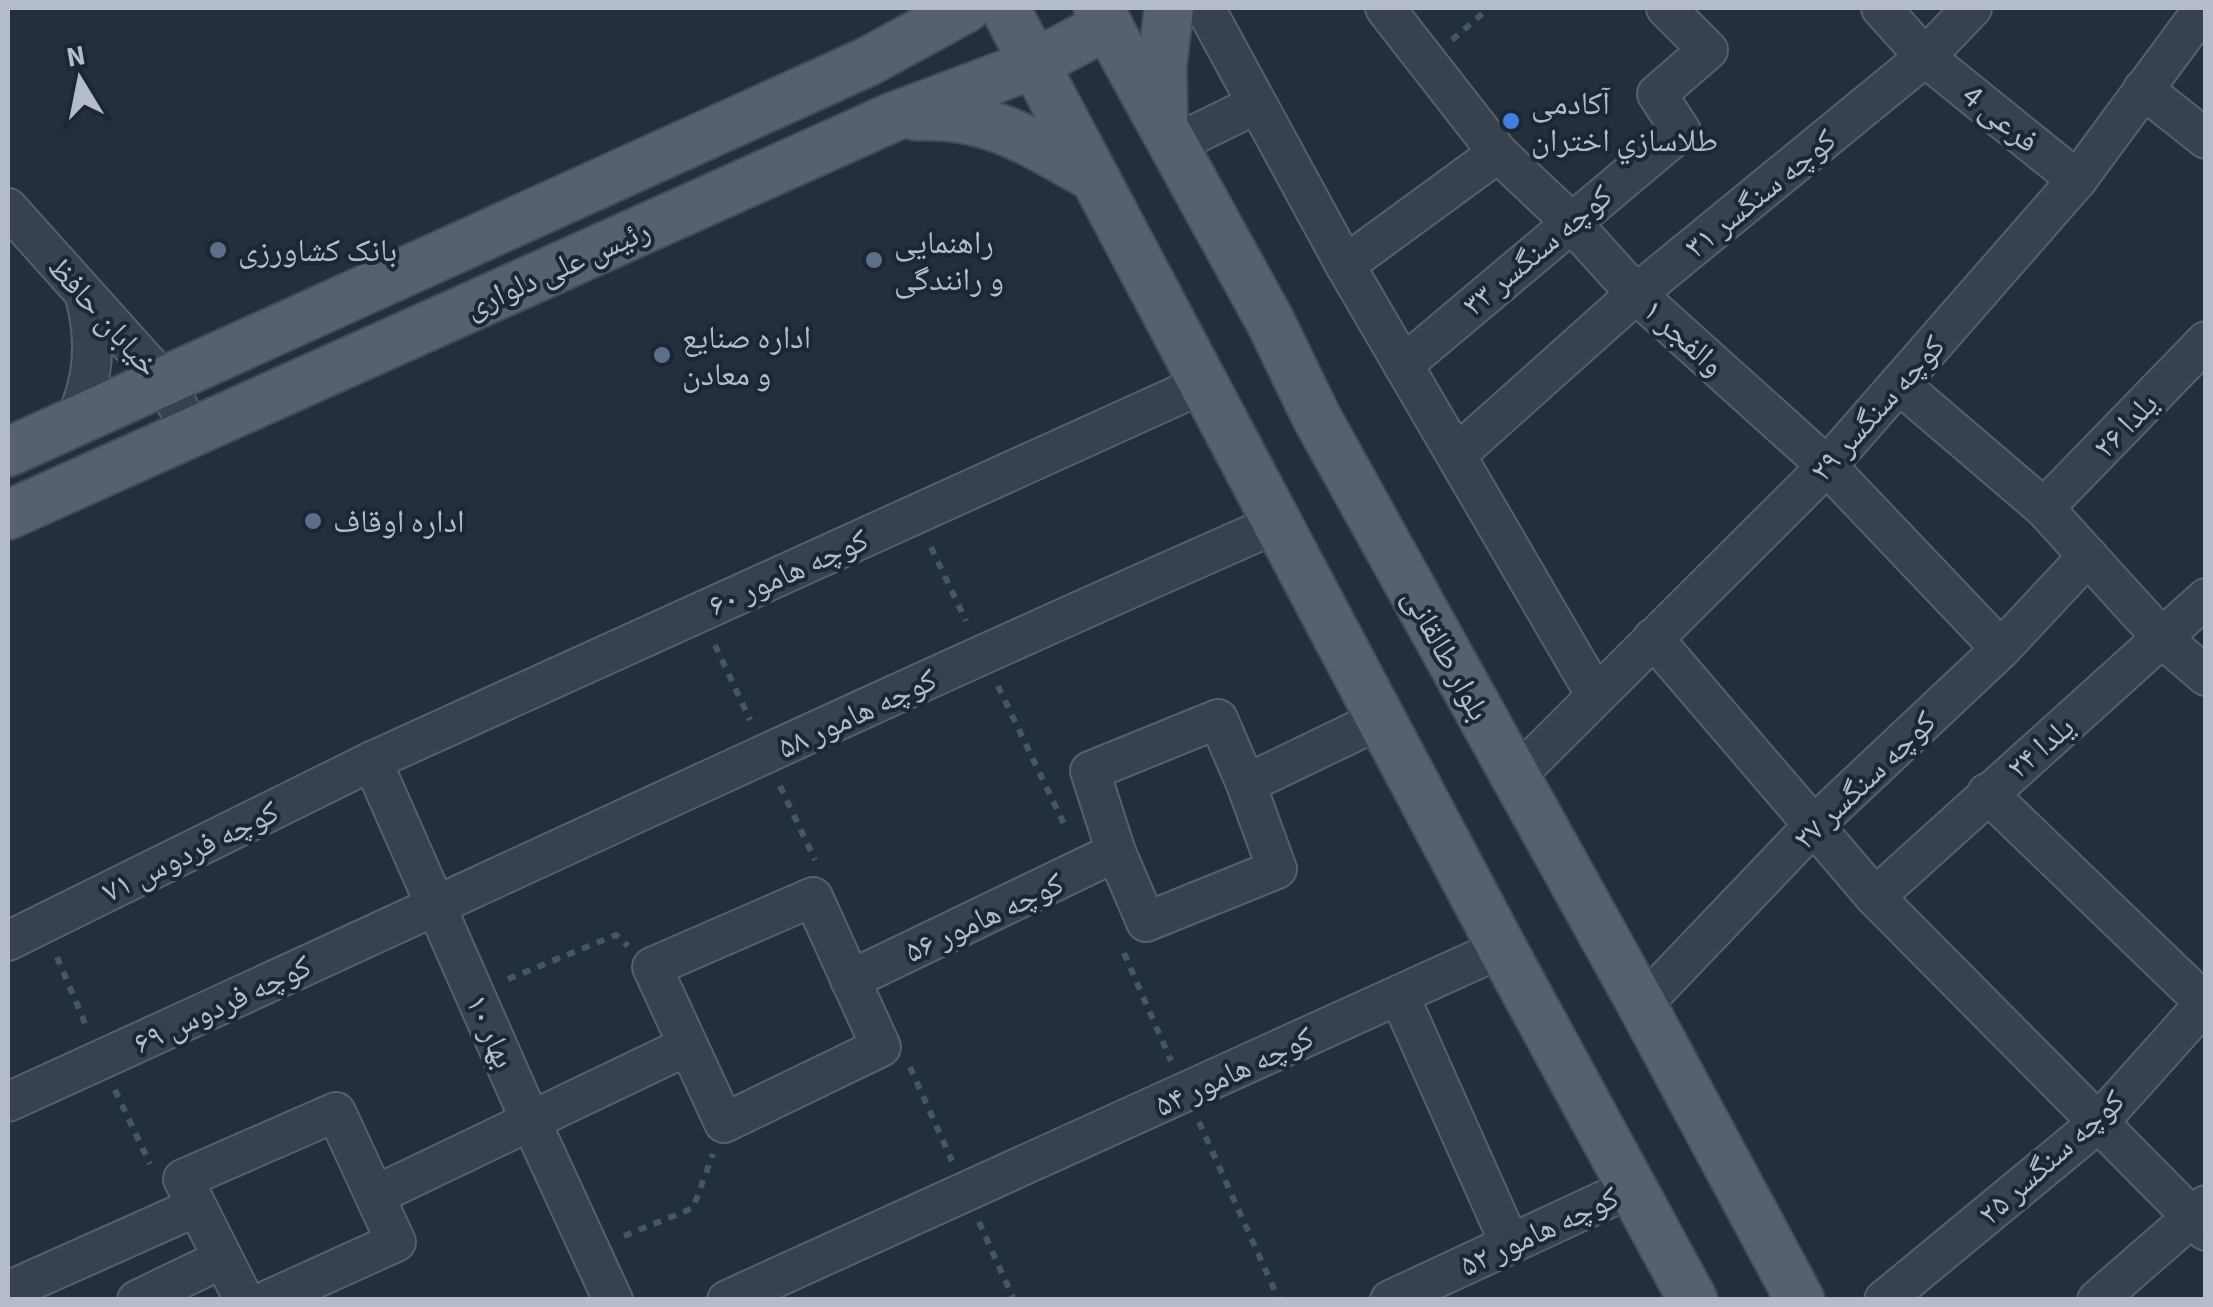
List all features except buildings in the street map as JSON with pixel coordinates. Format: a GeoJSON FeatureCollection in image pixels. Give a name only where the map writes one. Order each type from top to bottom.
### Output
{"type":"FeatureCollection","features":[{"type":"Feature","properties":{"kind":"main road"},"geometry":{"type":"LineString","coordinates":[[869,61],[885,8]]}},
{"type":"Feature","properties":{"kind":"main road","name":"رئیس علی دلواری"},"geometry":{"type":"LineString","coordinates":[[8,452],[869,61],[966,8]]}},
{"type":"Feature","properties":{"kind":"main road"},"geometry":{"type":"LineString","coordinates":[[1006,8],[1502,948],[1693,1300]]}},
{"type":"Feature","properties":{"kind":"main road"},"geometry":{"type":"LineString","coordinates":[[1167,138],[1162,66],[1169,8]]}},
{"type":"Feature","properties":{"kind":"main road","name":"رئیس علی دلواری"},"geometry":{"type":"LineString","coordinates":[[8,515],[893,117],[1034,64],[1112,13]]}},
{"type":"Feature","properties":{"kind":"main road","name":"بلوار طالقانی"},"geometry":{"type":"LineString","coordinates":[[1112,13],[1167,138],[1800,1300]]}},
{"type":"Feature","properties":{"kind":"main road"},"geometry":{"type":"LineString","coordinates":[[893,117],[951,114],[1000,127],[1094,178]]}},
{"type":"Feature","properties":{"kind":"main road"},"geometry":{"type":"LineString","coordinates":[[745,116],[764,120],[774,130],[780,150],[776,170]]}},
{"type":"Feature","properties":{"kind":"street"},"geometry":{"type":"LineString","coordinates":[[1205,8],[1345,265],[1595,694]]}},
{"type":"Feature","properties":{"kind":"street","name":"والفجر ۱"},"geometry":{"type":"LineString","coordinates":[[1385,8],[1498,153],[1570,221],[1636,294],[1827,466],[2001,650]]}},
{"type":"Feature","properties":{"kind":"street","name":"فرعی 4"},"geometry":{"type":"LineString","coordinates":[[1881,8],[1925,57],[2077,180]]}},
{"type":"Feature","properties":{"kind":"street","name":"کوچه سنگسر ۳۱"},"geometry":{"type":"LineString","coordinates":[[1456,456],[1636,294],[1925,57],[1972,8]]}},
{"type":"Feature","properties":{"kind":"street","name":"کوچه سنگسر ۲۹"},"geometry":{"type":"LineString","coordinates":[[1515,777],[1827,466],[2077,180],[2204,8]]}},
{"type":"Feature","properties":{"kind":"street","name":"کوچه سنگسر ۳۳"},"geometry":{"type":"LineString","coordinates":[[1403,365],[1681,131],[1657,94],[1708,50],[1685,14]]}},
{"type":"Feature","properties":{"kind":"street"},"geometry":{"type":"LineString","coordinates":[[2143,89],[2206,140]]}},
{"type":"Feature","properties":{"kind":"street"},"geometry":{"type":"LineString","coordinates":[[1167,138],[1256,105]]}},
{"type":"Feature","properties":{"kind":"street"},"geometry":{"type":"LineString","coordinates":[[1345,265],[1498,153]]}},
{"type":"Feature","properties":{"kind":"street","name":"خیابان حافظ"},"geometry":{"type":"LineString","coordinates":[[8,208],[164,382],[192,431]]}},
{"type":"Feature","properties":{"kind":"street"},"geometry":{"type":"LineString","coordinates":[[75,422],[93,369],[92,331],[84,294]]}},
{"type":"Feature","properties":{"kind":"street","name":"یلدا ۲۶"},"geometry":{"type":"LineString","coordinates":[[2044,508],[2206,342]]}},
{"type":"Feature","properties":{"kind":"street","name":"کوچه هامور ۶۰"},"geometry":{"type":"LineString","coordinates":[[372,761],[1205,383]]}},
{"type":"Feature","properties":{"kind":"street"},"geometry":{"type":"LineString","coordinates":[[1899,384],[2044,508],[2163,639],[2206,676]]}},
{"type":"Feature","properties":{"kind":"street","name":"کوچه هامور ۵۸"},"geometry":{"type":"LineString","coordinates":[[436,905],[766,756],[982,653],[1278,523]]}},
{"type":"Feature","properties":{"kind":"street","name":"کوچه سنگسر ۲۷"},"geometry":{"type":"LineString","coordinates":[[1642,1006],[1812,827],[2001,650],[2088,556]]}},
{"type":"Feature","properties":{"kind":"street","name":"یلدا ۲۴"},"geometry":{"type":"LineString","coordinates":[[1875,897],[2206,598]]}},
{"type":"Feature","properties":{"kind":"street"},"geometry":{"type":"LineString","coordinates":[[1652,638],[1875,897],[2097,1124],[2201,1218],[2096,1300]]}},
{"type":"Feature","properties":{"kind":"street"},"geometry":{"type":"LineString","coordinates":[[1218,718],[1246,784],[1276,869],[1146,922],[1116,852],[1090,771],[1218,718]]}},
{"type":"Feature","properties":{"kind":"street"},"geometry":{"type":"LineString","coordinates":[[1246,784],[1382,718]]}},
{"type":"Feature","properties":{"kind":"street","name":"بهار ۱۰"},"geometry":{"type":"LineString","coordinates":[[372,761],[613,1300]]}},
{"type":"Feature","properties":{"kind":"street","name":"کوچه فردوس ۷۱"},"geometry":{"type":"LineString","coordinates":[[8,941],[372,761]]}},
{"type":"Feature","properties":{"kind":"street"},"geometry":{"type":"LineString","coordinates":[[1987,793],[2205,1003]]}},
{"type":"Feature","properties":{"kind":"street","name":"کوچه هامور ۵۶"},"geometry":{"type":"LineString","coordinates":[[850,980],[1116,852]]}},
{"type":"Feature","properties":{"kind":"street"},"geometry":{"type":"LineString","coordinates":[[812,897],[850,980],[881,1046],[724,1123],[652,966],[812,897]]}},
{"type":"Feature","properties":{"kind":"street","name":"کوچه فردوس ۶۹"},"geometry":{"type":"LineString","coordinates":[[8,1102],[436,905]]}},
{"type":"Feature","properties":{"kind":"street","name":"کوچه هامور ۵۴"},"geometry":{"type":"LineString","coordinates":[[727,1300],[1502,948]]}},
{"type":"Feature","properties":{"kind":"street"},"geometry":{"type":"LineString","coordinates":[[1399,995],[1510,1244]]}},
{"type":"Feature","properties":{"kind":"street","name":"کوچه سنگسر ۲۵"},"geometry":{"type":"LineString","coordinates":[[1884,1300],[2097,1124],[2205,1003]]}},
{"type":"Feature","properties":{"kind":"street"},"geometry":{"type":"LineString","coordinates":[[376,1195],[687,1046]]}},
{"type":"Feature","properties":{"kind":"street"},"geometry":{"type":"LineString","coordinates":[[244,1300],[212,1276],[185,1211],[182,1178],[336,1112],[396,1242],[268,1300]]}},
{"type":"Feature","properties":{"kind":"street","name":"کوچه هامور ۵۲"},"geometry":{"type":"LineString","coordinates":[[1390,1300],[1633,1187]]}},
{"type":"Feature","properties":{"kind":"street"},"geometry":{"type":"LineString","coordinates":[[8,1291],[185,1211]]}},
{"type":"Feature","properties":{"kind":"street"},"geometry":{"type":"LineString","coordinates":[[137,1300],[212,1276]]}},
{"type":"Feature","properties":{"kind":"path"},"geometry":{"type":"LineString","coordinates":[[42,924],[101,1060],[185,1211]]}},
{"type":"Feature","properties":{"kind":"path"},"geometry":{"type":"LineString","coordinates":[[474,993],[616,935],[652,966]]}},
{"type":"Feature","properties":{"kind":"path"},"geometry":{"type":"LineString","coordinates":[[590,1250],[693,1208],[724,1123]]}},
{"type":"Feature","properties":{"kind":"path"},"geometry":{"type":"LineString","coordinates":[[966,1192],[1014,1300]]}},
{"type":"Feature","properties":{"kind":"place","name":"آكادمى طلاسازي اختران"},"geometry":{"type":"Point","coordinates":[1511,121]}},
{"type":"Feature","properties":{"kind":"place","name":"بانک کشاورزی"},"geometry":{"type":"Point","coordinates":[218,250]}},
{"type":"Feature","properties":{"kind":"place","name":"راهنمایی و رانندگی"},"geometry":{"type":"Point","coordinates":[874,260]}},
{"type":"Feature","properties":{"kind":"place","name":"اداره صنایع و معادن"},"geometry":{"type":"Point","coordinates":[662,355]}},
{"type":"Feature","properties":{"kind":"place","name":"اداره اوقاف"},"geometry":{"type":"Point","coordinates":[313,521]}}]}
